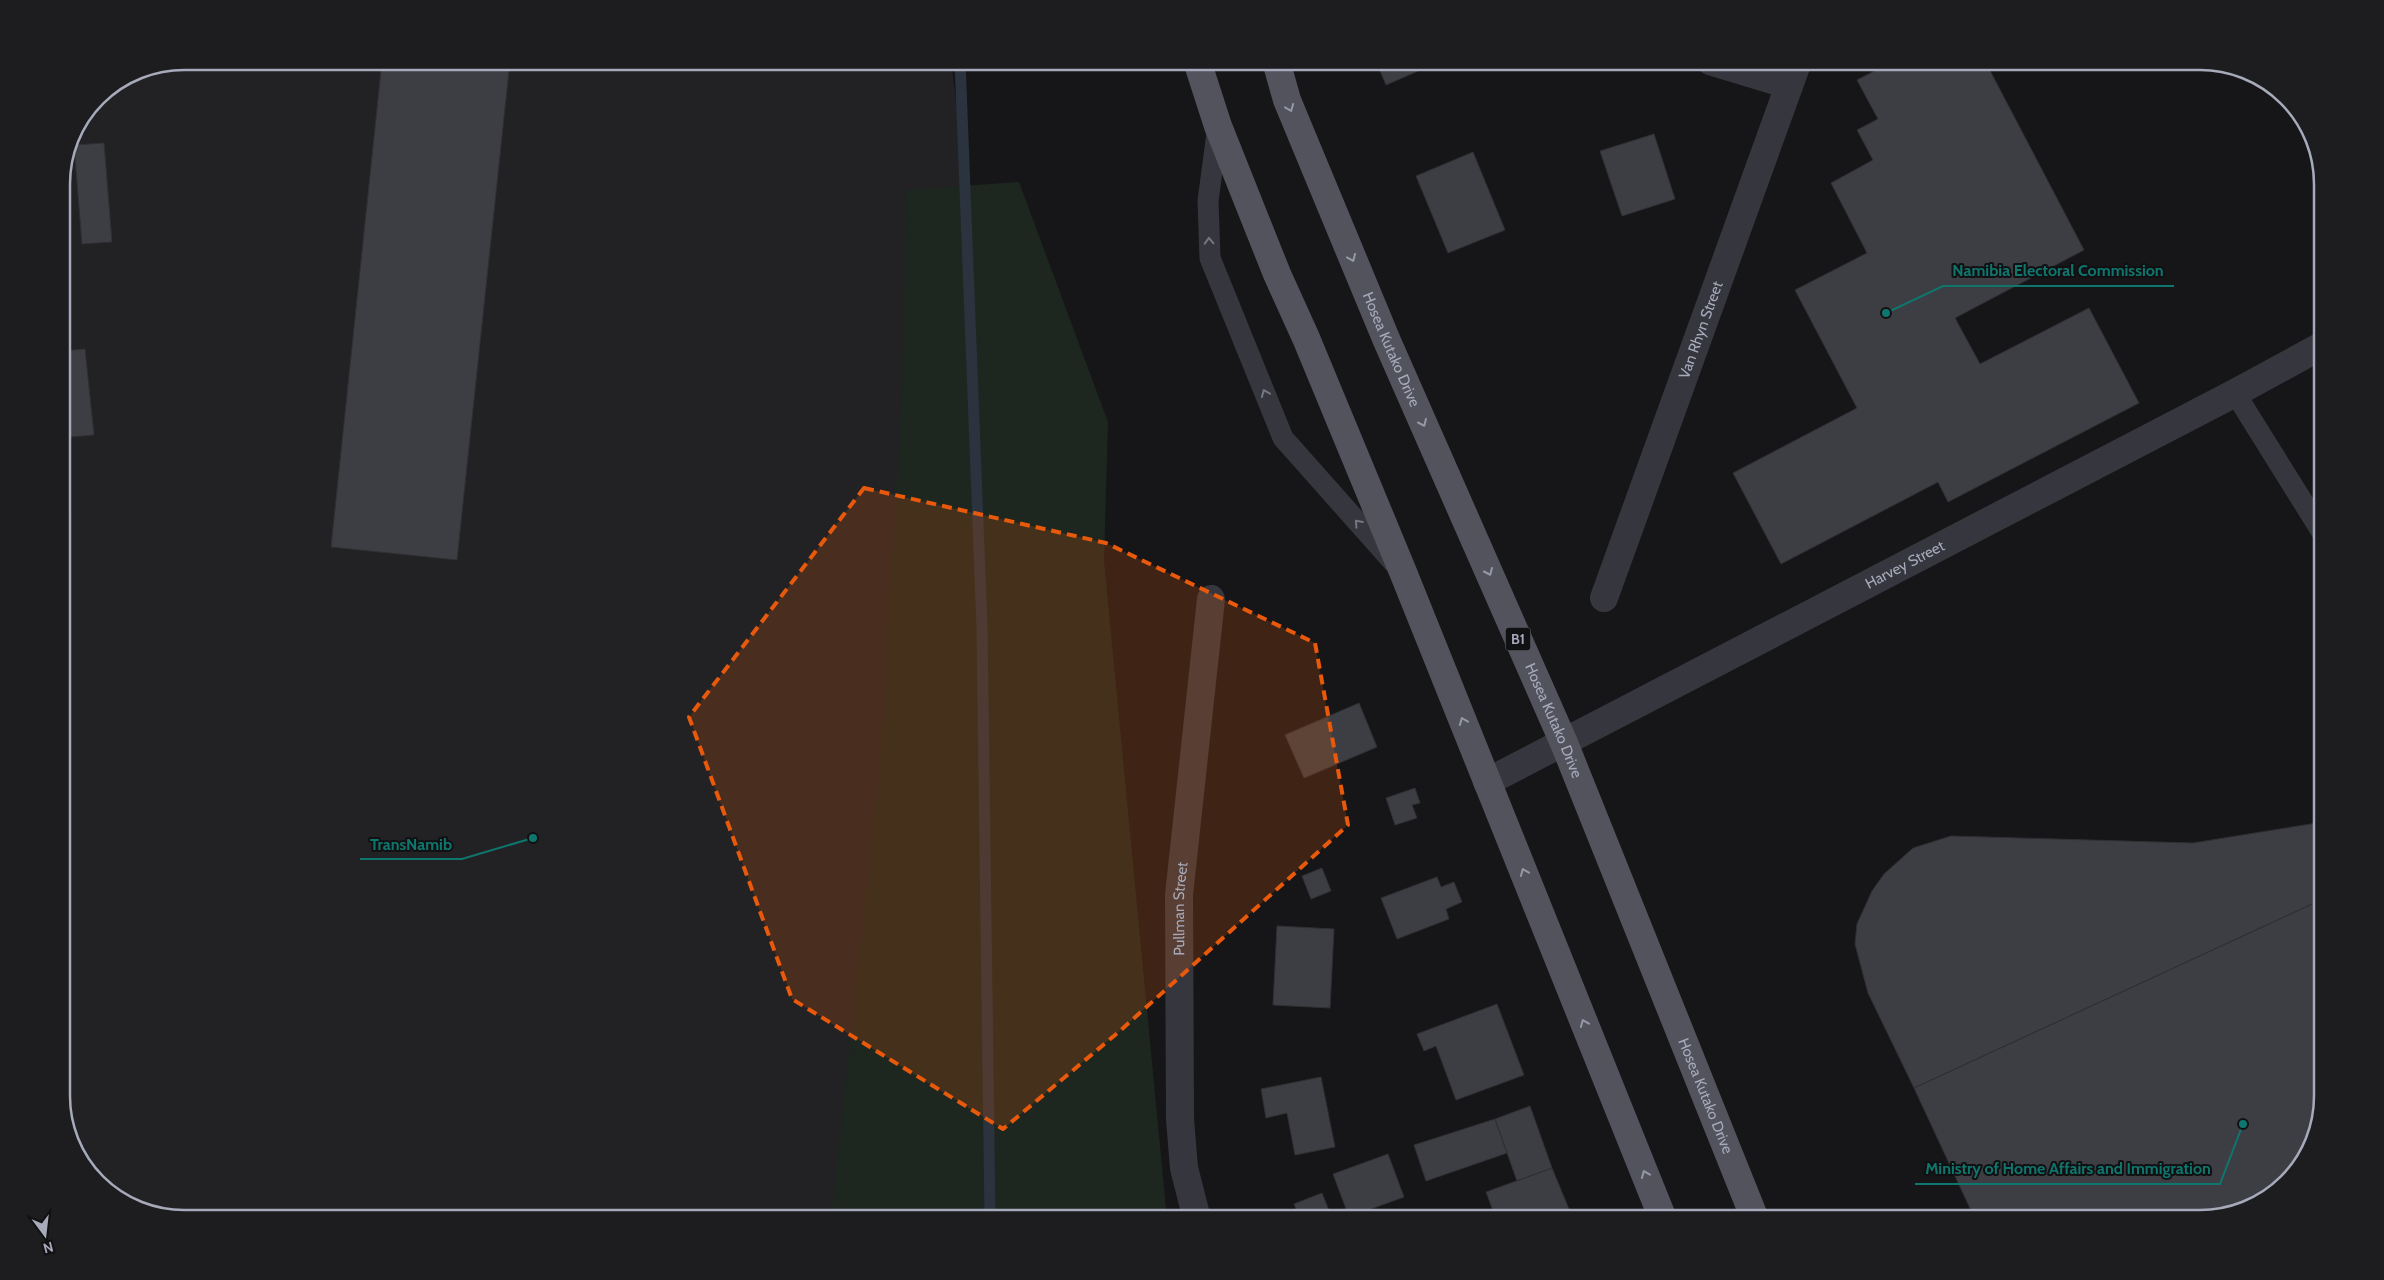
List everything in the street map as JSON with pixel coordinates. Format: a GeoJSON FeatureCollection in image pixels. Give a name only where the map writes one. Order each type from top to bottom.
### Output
{"type":"FeatureCollection","features":[{"type":"Feature","properties":{"kind":"main road"},"geometry":{"type":"LineString","coordinates":[[1200,70],[1218,126],[1277,274],[1306,338],[1403,572],[1660,1210]]}},
{"type":"Feature","properties":{"kind":"main road","name":"Hosea Kutako Drive"},"geometry":{"type":"LineString","coordinates":[[1279,70],[1287,100],[1387,341],[1564,743],[1751,1210]]}},
{"type":"Feature","properties":{"kind":"street"},"geometry":{"type":"LineString","coordinates":[[1772,70],[1793,73]]}},
{"type":"Feature","properties":{"kind":"street","name":"Van Rhyn Street"},"geometry":{"type":"LineString","coordinates":[[1604,598],[1793,73]]}},
{"type":"Feature","properties":{"kind":"street","name":"Harvey Street"},"geometry":{"type":"LineString","coordinates":[[1487,782],[2235,393],[2314,349]]}},
{"type":"Feature","properties":{"kind":"street","name":"Pullman Street"},"geometry":{"type":"LineString","coordinates":[[1194,1210],[1184,1168],[1180,1119],[1178,896],[1211,599]]}},
{"type":"Feature","properties":{"kind":"lane"},"geometry":{"type":"LineString","coordinates":[[1218,126],[1208,201],[1210,258],[1283,438],[1403,572]]}},
{"type":"Feature","properties":{"kind":"lane"},"geometry":{"type":"LineString","coordinates":[[2235,393],[2314,520]]}},
{"type":"Feature","properties":{"kind":"highlighted area"},"geometry":{"type":"Polygon","coordinates":[[[864,488],[1106,543],[1315,643],[1348,825],[1121,1030],[1003,1129],[792,999],[689,717],[864,488]]]}},
{"type":"Feature","properties":{"kind":"shaded area"},"geometry":{"type":"Polygon","coordinates":[[[177,70],[952,70],[1014,572],[989,1210],[184,1210],[154,1206],[134,1198],[109,1182],[89,1159],[76,1133],[70,1103],[70,177],[74,154],[85,127],[103,103],[127,85],[147,76],[177,70]]]}},
{"type":"Feature","properties":{"kind":"shaded area"},"geometry":{"type":"Polygon","coordinates":[[[1019,182],[1108,422],[1104,561],[1166,1210],[832,1210],[880,765],[902,393],[906,190],[1019,182]]]}},
{"type":"Feature","properties":{"kind":"building"},"geometry":{"type":"Polygon","coordinates":[[[381,70],[509,70],[457,560],[331,547],[381,70]]]}},
{"type":"Feature","properties":{"kind":"building"},"geometry":{"type":"Polygon","coordinates":[[[1380,70],[1420,70],[1386,85],[1380,70]]]}},
{"type":"Feature","properties":{"kind":"building"},"geometry":{"type":"Polygon","coordinates":[[[1876,70],[1990,70],[2084,250],[1955,318],[1980,364],[2089,308],[2139,403],[1948,502],[1938,482],[1781,564],[1733,473],[1857,408],[1795,290],[1867,253],[1831,183],[1873,160],[1857,130],[1878,119],[1857,80],[1876,70]]]}},
{"type":"Feature","properties":{"kind":"building"},"geometry":{"type":"Polygon","coordinates":[[[1654,134],[1675,199],[1622,216],[1600,151],[1654,134]]]}},
{"type":"Feature","properties":{"kind":"building"},"geometry":{"type":"Polygon","coordinates":[[[104,143],[112,242],[82,244],[75,152],[77,145],[104,143]]]}},
{"type":"Feature","properties":{"kind":"building"},"geometry":{"type":"Polygon","coordinates":[[[1473,152],[1505,230],[1448,253],[1416,176],[1473,152]]]}},
{"type":"Feature","properties":{"kind":"building"},"geometry":{"type":"Polygon","coordinates":[[[85,349],[94,435],[70,437],[70,350],[85,349]]]}},
{"type":"Feature","properties":{"kind":"building"},"geometry":{"type":"Polygon","coordinates":[[[1359,703],[1377,747],[1304,778],[1285,735],[1359,703]]]}},
{"type":"Feature","properties":{"kind":"building"},"geometry":{"type":"Polygon","coordinates":[[[1415,788],[1420,803],[1412,805],[1417,818],[1395,825],[1386,798],[1415,788]]]}},
{"type":"Feature","properties":{"kind":"building"},"geometry":{"type":"Polygon","coordinates":[[[2314,823],[2314,903],[1914,1088],[1868,993],[1855,944],[1857,924],[1872,891],[1884,874],[1913,848],[1951,836],[2193,843],[2314,823]]]}},
{"type":"Feature","properties":{"kind":"building"},"geometry":{"type":"Polygon","coordinates":[[[1322,868],[1331,891],[1311,899],[1302,876],[1322,868]]]}},
{"type":"Feature","properties":{"kind":"building"},"geometry":{"type":"Polygon","coordinates":[[[1437,877],[1441,887],[1454,882],[1462,902],[1446,909],[1449,919],[1397,939],[1381,898],[1437,877]]]}},
{"type":"Feature","properties":{"kind":"building"},"geometry":{"type":"Polygon","coordinates":[[[2314,903],[2314,1096],[2310,1126],[2302,1146],[2286,1171],[2263,1191],[2244,1201],[2230,1206],[2200,1210],[1971,1210],[1914,1088],[2314,903]]]}},
{"type":"Feature","properties":{"kind":"building"},"geometry":{"type":"Polygon","coordinates":[[[1277,926],[1334,929],[1330,1008],[1273,1005],[1277,926]]]}},
{"type":"Feature","properties":{"kind":"building"},"geometry":{"type":"Polygon","coordinates":[[[1497,1004],[1524,1075],[1456,1100],[1436,1046],[1424,1051],[1417,1034],[1497,1004]]]}},
{"type":"Feature","properties":{"kind":"building"},"geometry":{"type":"Polygon","coordinates":[[[1321,1077],[1335,1147],[1295,1155],[1287,1113],[1266,1118],[1261,1089],[1321,1077]]]}},
{"type":"Feature","properties":{"kind":"building"},"geometry":{"type":"Polygon","coordinates":[[[1530,1106],[1552,1168],[1517,1181],[1495,1119],[1530,1106]]]}},
{"type":"Feature","properties":{"kind":"building"},"geometry":{"type":"Polygon","coordinates":[[[1495,1119],[1507,1153],[1426,1181],[1414,1145],[1495,1119]]]}},
{"type":"Feature","properties":{"kind":"building"},"geometry":{"type":"Polygon","coordinates":[[[1388,1154],[1404,1197],[1368,1210],[1346,1210],[1333,1174],[1388,1154]]]}},
{"type":"Feature","properties":{"kind":"building"},"geometry":{"type":"Polygon","coordinates":[[[1552,1168],[1569,1210],[1493,1210],[1486,1192],[1552,1168]]]}},
{"type":"Feature","properties":{"kind":"building"},"geometry":{"type":"Polygon","coordinates":[[[1322,1193],[1329,1210],[1296,1210],[1294,1204],[1322,1193]]]}},
{"type":"Feature","properties":{"kind":"waterway"},"geometry":{"type":"LineString","coordinates":[[960,70],[982,626],[990,1210]]}},
{"type":"Feature","properties":{"kind":"place","name":"Namibia Electoral Commission"},"geometry":{"type":"Point","coordinates":[1886,313]}},
{"type":"Feature","properties":{"kind":"place","name":"TransNamib"},"geometry":{"type":"Point","coordinates":[533,838]}},
{"type":"Feature","properties":{"kind":"place","name":"Ministry of Home Affairs and Immigration"},"geometry":{"type":"Point","coordinates":[2243,1124]}}]}
